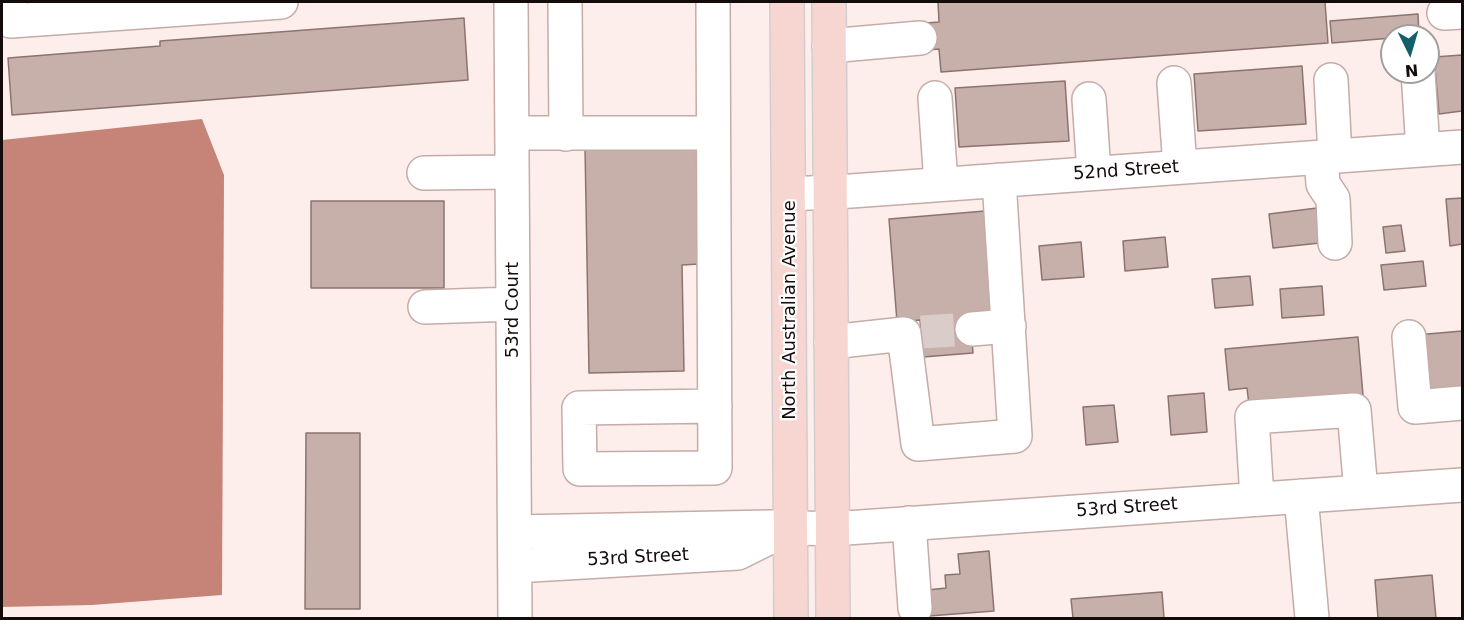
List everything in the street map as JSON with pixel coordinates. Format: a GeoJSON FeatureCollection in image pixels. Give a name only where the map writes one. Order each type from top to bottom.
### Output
{"type":"FeatureCollection","features":[{"type":"Feature","properties":{"kind":"main road","name":"North Australian Avenue"},"geometry":{"type":"LineString","coordinates":[[787,2],[791,618]]}},
{"type":"Feature","properties":{"kind":"main road"},"geometry":{"type":"LineString","coordinates":[[829,2],[832,618]]}},
{"type":"Feature","properties":{"kind":"street"},"geometry":{"type":"LineString","coordinates":[[9,2],[11,21],[138,6],[281,2]]}},
{"type":"Feature","properties":{"kind":"street","name":"53rd Court"},"geometry":{"type":"LineString","coordinates":[[511,2],[516,618]]}},
{"type":"Feature","properties":{"kind":"street"},"geometry":{"type":"LineString","coordinates":[[565,2],[566,134]]}},
{"type":"Feature","properties":{"kind":"street"},"geometry":{"type":"LineString","coordinates":[[713,2],[715,406]]}},
{"type":"Feature","properties":{"kind":"street"},"geometry":{"type":"LineString","coordinates":[[829,46],[920,38]]}},
{"type":"Feature","properties":{"kind":"street"},"geometry":{"type":"LineString","coordinates":[[1331,80],[1328,157],[1323,184],[1333,199],[1335,243]]}},
{"type":"Feature","properties":{"kind":"street"},"geometry":{"type":"LineString","coordinates":[[1174,83],[1180,167]]}},
{"type":"Feature","properties":{"kind":"street"},"geometry":{"type":"LineString","coordinates":[[1419,84],[1423,150]]}},
{"type":"Feature","properties":{"kind":"street"},"geometry":{"type":"LineString","coordinates":[[935,98],[941,184]]}},
{"type":"Feature","properties":{"kind":"street"},"geometry":{"type":"LineString","coordinates":[[1089,99],[1094,173]]}},
{"type":"Feature","properties":{"kind":"street"},"geometry":{"type":"LineString","coordinates":[[512,133],[713,133]]}},
{"type":"Feature","properties":{"kind":"street","name":"52nd Street"},"geometry":{"type":"LineString","coordinates":[[789,194],[1462,147]]}},
{"type":"Feature","properties":{"kind":"street"},"geometry":{"type":"LineString","coordinates":[[424,173],[512,172]]}},
{"type":"Feature","properties":{"kind":"street"},"geometry":{"type":"LineString","coordinates":[[831,342],[913,333],[918,444],[1015,436],[999,180]]}},
{"type":"Feature","properties":{"kind":"street"},"geometry":{"type":"LineString","coordinates":[[425,307],[513,304]]}},
{"type":"Feature","properties":{"kind":"street"},"geometry":{"type":"LineString","coordinates":[[972,329],[1009,326]]}},
{"type":"Feature","properties":{"kind":"street"},"geometry":{"type":"LineString","coordinates":[[1409,337],[1415,407],[1462,404]]}},
{"type":"Feature","properties":{"kind":"street"},"geometry":{"type":"LineString","coordinates":[[1257,499],[1252,417],[1354,410],[1361,492]]}},
{"type":"Feature","properties":{"kind":"street","name":"53rd Street"},"geometry":{"type":"LineString","coordinates":[[515,532],[791,526],[832,529],[1462,485]]}},
{"type":"Feature","properties":{"kind":"street"},"geometry":{"type":"LineString","coordinates":[[1301,496],[1312,618]]}},
{"type":"Feature","properties":{"kind":"street"},"geometry":{"type":"LineString","coordinates":[[909,523],[915,608]]}},
{"type":"Feature","properties":{"kind":"street","name":"53rd Street"},"geometry":{"type":"LineString","coordinates":[[516,566],[738,553],[791,526]]}},
{"type":"Feature","properties":{"kind":"shaded area"},"geometry":{"type":"Polygon","coordinates":[[[202,119],[224,175],[222,595],[92,605],[2,607],[2,140],[202,119]]]}},
{"type":"Feature","properties":{"kind":"building"},"geometry":{"type":"Polygon","coordinates":[[[938,2],[1325,2],[1328,43],[941,72],[939,49],[928,50],[926,23],[939,22],[938,2]]]}},
{"type":"Feature","properties":{"kind":"building"},"geometry":{"type":"Polygon","coordinates":[[[1418,14],[1418,24],[1380,24],[1380,39],[1332,43],[1330,21],[1418,14]]]}},
{"type":"Feature","properties":{"kind":"building"},"geometry":{"type":"Polygon","coordinates":[[[464,18],[468,80],[12,115],[8,58],[160,46],[160,41],[464,18]]]}},
{"type":"Feature","properties":{"kind":"building"},"geometry":{"type":"Polygon","coordinates":[[[1462,55],[1462,111],[1439,114],[1436,84],[1440,84],[1440,57],[1462,55]]]}},
{"type":"Feature","properties":{"kind":"building"},"geometry":{"type":"Polygon","coordinates":[[[1302,66],[1306,124],[1198,131],[1194,74],[1302,66]]]}},
{"type":"Feature","properties":{"kind":"building"},"geometry":{"type":"Polygon","coordinates":[[[1065,81],[1069,141],[959,147],[955,88],[1065,81]]]}},
{"type":"Feature","properties":{"kind":"building"},"geometry":{"type":"Polygon","coordinates":[[[697,145],[699,264],[682,265],[684,371],[589,373],[585,147],[697,145]]]}},
{"type":"Feature","properties":{"kind":"building"},"geometry":{"type":"Polygon","coordinates":[[[1462,198],[1462,244],[1450,246],[1446,199],[1462,198]]]}},
{"type":"Feature","properties":{"kind":"building"},"geometry":{"type":"Polygon","coordinates":[[[311,201],[444,201],[444,288],[311,288],[311,201]]]}},
{"type":"Feature","properties":{"kind":"building"},"geometry":{"type":"Polygon","coordinates":[[[1317,208],[1320,243],[1273,248],[1269,214],[1317,208]]]}},
{"type":"Feature","properties":{"kind":"building"},"geometry":{"type":"Polygon","coordinates":[[[985,211],[993,311],[970,314],[973,353],[923,357],[920,320],[897,322],[889,219],[985,211]]]}},
{"type":"Feature","properties":{"kind":"building"},"geometry":{"type":"Polygon","coordinates":[[[1401,225],[1405,251],[1386,253],[1383,227],[1401,225]]]}},
{"type":"Feature","properties":{"kind":"building"},"geometry":{"type":"Polygon","coordinates":[[[1165,237],[1168,267],[1125,271],[1123,241],[1165,237]]]}},
{"type":"Feature","properties":{"kind":"building"},"geometry":{"type":"Polygon","coordinates":[[[1081,242],[1084,277],[1042,280],[1039,246],[1081,242]]]}},
{"type":"Feature","properties":{"kind":"building"},"geometry":{"type":"Polygon","coordinates":[[[1423,261],[1426,286],[1384,290],[1381,265],[1423,261]]]}},
{"type":"Feature","properties":{"kind":"building"},"geometry":{"type":"Polygon","coordinates":[[[1250,276],[1253,305],[1215,308],[1212,279],[1250,276]]]}},
{"type":"Feature","properties":{"kind":"building"},"geometry":{"type":"Polygon","coordinates":[[[1322,286],[1324,315],[1282,318],[1280,289],[1322,286]]]}},
{"type":"Feature","properties":{"kind":"building"},"geometry":{"type":"Polygon","coordinates":[[[1462,331],[1462,391],[1421,394],[1416,335],[1462,331]]]}},
{"type":"Feature","properties":{"kind":"building"},"geometry":{"type":"Polygon","coordinates":[[[1358,337],[1363,395],[1249,405],[1247,388],[1229,390],[1225,349],[1358,337]]]}},
{"type":"Feature","properties":{"kind":"building"},"geometry":{"type":"Polygon","coordinates":[[[1204,393],[1207,432],[1171,435],[1168,396],[1204,393]]]}},
{"type":"Feature","properties":{"kind":"building"},"geometry":{"type":"Polygon","coordinates":[[[1114,405],[1118,442],[1086,445],[1083,407],[1114,405]]]}},
{"type":"Feature","properties":{"kind":"building"},"geometry":{"type":"Polygon","coordinates":[[[306,433],[360,433],[360,609],[305,609],[306,433]]]}},
{"type":"Feature","properties":{"kind":"building"},"geometry":{"type":"Polygon","coordinates":[[[989,551],[994,611],[929,616],[927,590],[946,588],[945,575],[960,574],[958,554],[989,551]]]}},
{"type":"Feature","properties":{"kind":"building"},"geometry":{"type":"Polygon","coordinates":[[[1432,575],[1436,618],[1378,618],[1375,580],[1432,575]]]}},
{"type":"Feature","properties":{"kind":"building"},"geometry":{"type":"Polygon","coordinates":[[[1162,592],[1164,618],[1073,618],[1071,599],[1162,592]]]}},
{"type":"Feature","properties":{"kind":"tunnel"},"geometry":{"type":"LineString","coordinates":[[921,332],[972,329]]}}]}
